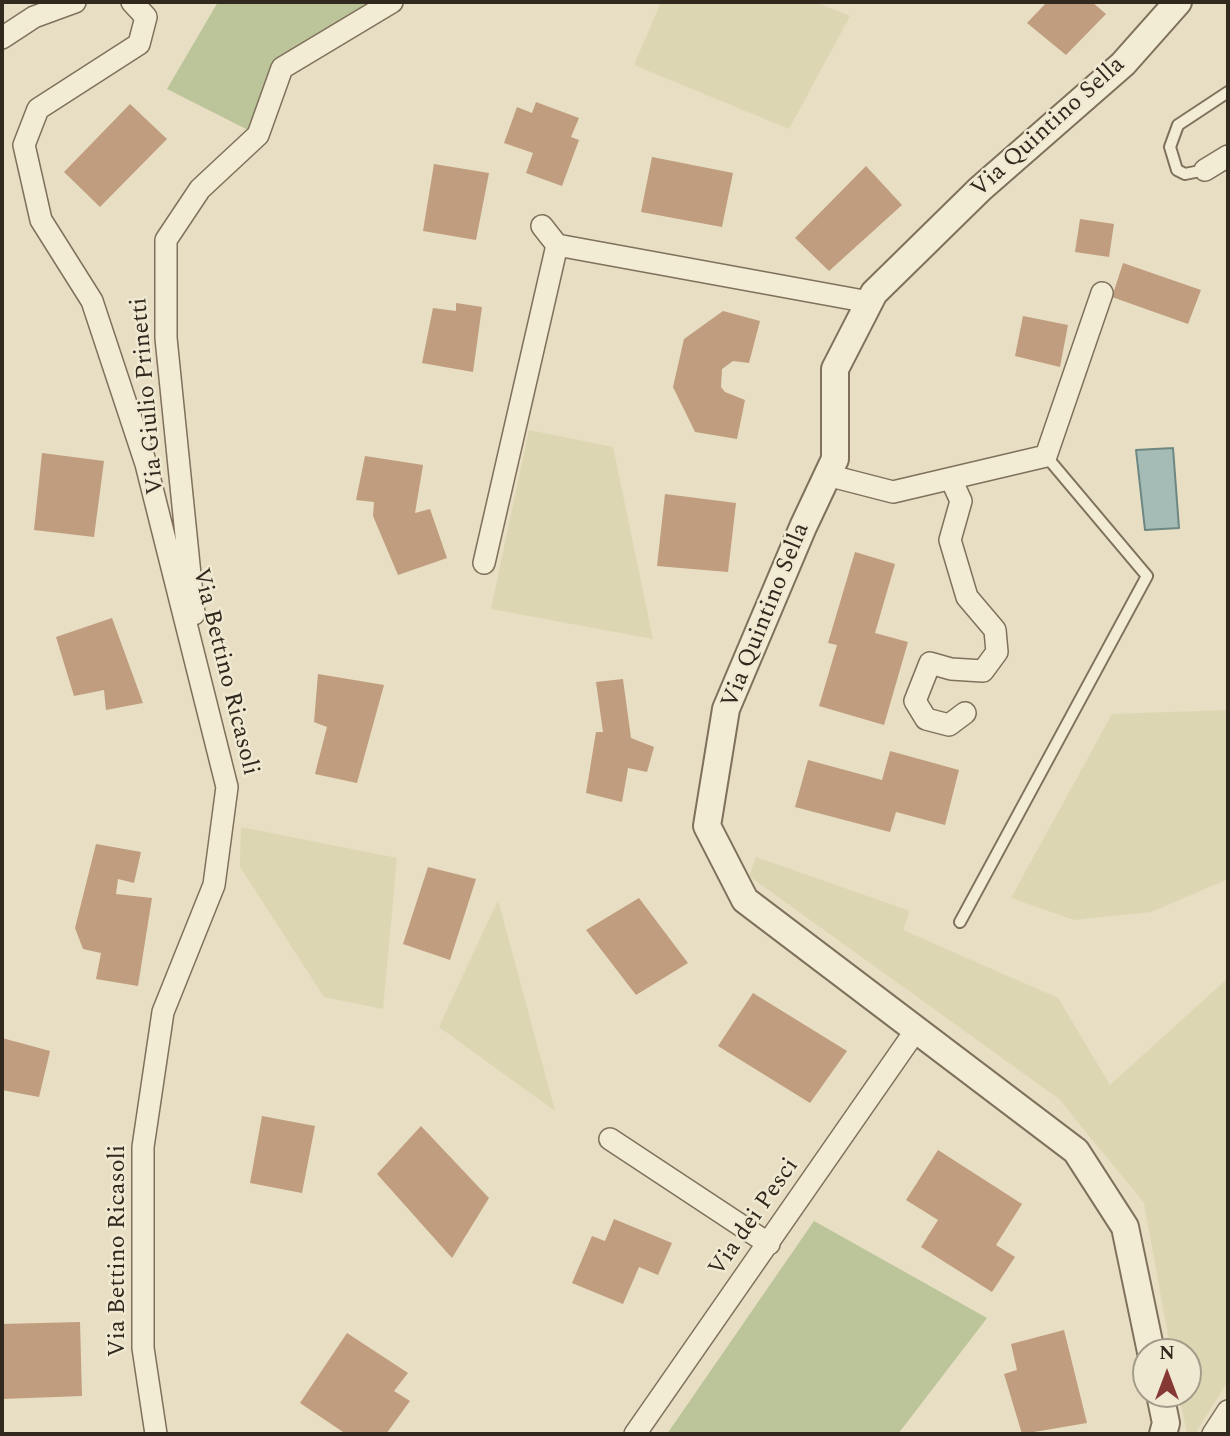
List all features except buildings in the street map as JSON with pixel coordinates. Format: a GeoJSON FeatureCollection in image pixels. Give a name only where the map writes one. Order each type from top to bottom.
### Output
{"type":"FeatureCollection","features":[{"type":"Feature","properties":{"kind":"street"},"geometry":{"type":"LineString","coordinates":[[2,38],[34,17],[75,2]]}},
{"type":"Feature","properties":{"kind":"street","name":"Via Bettino Ricasoli"},"geometry":{"type":"LineString","coordinates":[[132,2],[146,17],[139,44],[38,109],[24,145],[41,220],[92,301],[146,464],[227,787],[214,885],[163,1012],[143,1147],[143,1348],[156,1434]]}},
{"type":"Feature","properties":{"kind":"street","name":"Via Giulio Prinetti"},"geometry":{"type":"LineString","coordinates":[[200,677],[166,338],[166,240],[200,189],[258,135],[282,68],[392,2]]}},
{"type":"Feature","properties":{"kind":"street","name":"Via Quintino Sella"},"geometry":{"type":"LineString","coordinates":[[1148,1338],[1125,1227],[1076,1151],[745,900],[707,826],[726,709],[835,458],[835,369],[874,293],[980,189],[1123,64],[1178,2]]}},
{"type":"Feature","properties":{"kind":"street"},"geometry":{"type":"LineString","coordinates":[[1205,170],[1228,156]]}},
{"type":"Feature","properties":{"kind":"street"},"geometry":{"type":"LineString","coordinates":[[542,226],[557,245],[869,303]]}},
{"type":"Feature","properties":{"kind":"street"},"geometry":{"type":"LineString","coordinates":[[484,563],[557,245]]}},
{"type":"Feature","properties":{"kind":"street"},"geometry":{"type":"LineString","coordinates":[[827,475],[893,492],[1046,456],[1102,293]]}},
{"type":"Feature","properties":{"kind":"street"},"geometry":{"type":"LineString","coordinates":[[951,479],[961,501],[950,540],[967,597],[995,630],[997,652],[983,671],[930,663],[915,701],[926,719],[948,725],[965,713]]}},
{"type":"Feature","properties":{"kind":"street","name":"Via dei Pesci"},"geometry":{"type":"LineString","coordinates":[[635,1434],[916,1030]]}},
{"type":"Feature","properties":{"kind":"street"},"geometry":{"type":"LineString","coordinates":[[610,1139],[769,1244]]}},
{"type":"Feature","properties":{"kind":"street"},"geometry":{"type":"LineString","coordinates":[[1163,1408],[1166,1423],[1163,1434]]}},
{"type":"Feature","properties":{"kind":"street"},"geometry":{"type":"LineString","coordinates":[[1213,1434],[1228,1411]]}},
{"type":"Feature","properties":{"kind":"lane"},"geometry":{"type":"LineString","coordinates":[[1205,170],[1185,174],[1177,170],[1170,147],[1178,125],[1228,92]]}},
{"type":"Feature","properties":{"kind":"lane"},"geometry":{"type":"LineString","coordinates":[[960,922],[1147,576],[1046,456]]}},
{"type":"Feature","properties":{"kind":"shaded area"},"geometry":{"type":"Polygon","coordinates":[[[661,2],[815,2],[850,16],[789,129],[634,65],[661,2]]]}},
{"type":"Feature","properties":{"kind":"shaded area"},"geometry":{"type":"Polygon","coordinates":[[[529,430],[613,447],[653,639],[491,609],[529,430]]]}},
{"type":"Feature","properties":{"kind":"shaded area"},"geometry":{"type":"Polygon","coordinates":[[[1228,710],[1228,879],[1151,912],[1074,920],[1011,898],[1112,714],[1228,710]]]}},
{"type":"Feature","properties":{"kind":"shaded area"},"geometry":{"type":"Polygon","coordinates":[[[241,827],[397,858],[383,1009],[324,997],[240,867],[241,827]]]}},
{"type":"Feature","properties":{"kind":"shaded area"},"geometry":{"type":"Polygon","coordinates":[[[756,857],[910,911],[903,930],[1058,998],[1110,1085],[1228,978],[1228,1381],[1195,1434],[1187,1434],[1182,1408],[1202,1408],[1202,1338],[1168,1338],[1144,1203],[1059,1099],[749,876],[756,857]]]}},
{"type":"Feature","properties":{"kind":"shaded area"},"geometry":{"type":"Polygon","coordinates":[[[498,900],[555,1111],[439,1027],[498,900]]]}},
{"type":"Feature","properties":{"kind":"green space"},"geometry":{"type":"Polygon","coordinates":[[[218,2],[392,2],[282,68],[258,135],[167,89],[218,2]]]}},
{"type":"Feature","properties":{"kind":"green space"},"geometry":{"type":"Polygon","coordinates":[[[814,1221],[987,1318],[898,1434],[667,1434],[814,1221]]]}},
{"type":"Feature","properties":{"kind":"water"},"geometry":{"type":"Polygon","coordinates":[[[1173,448],[1179,528],[1145,530],[1136,450],[1173,448]]]}}]}
